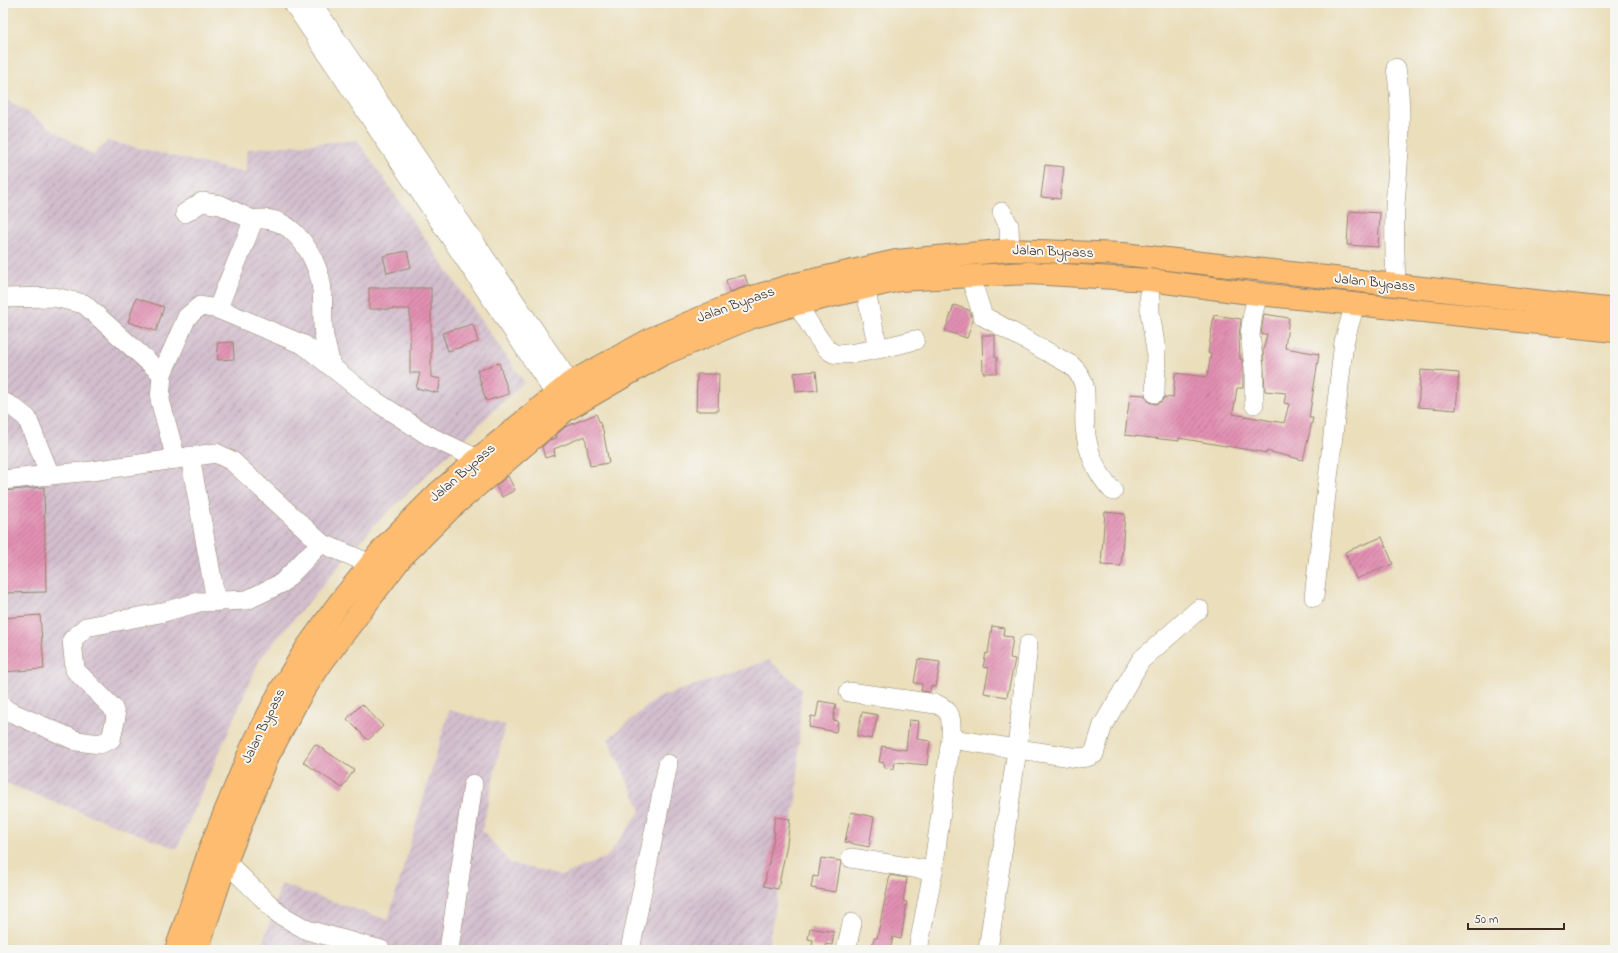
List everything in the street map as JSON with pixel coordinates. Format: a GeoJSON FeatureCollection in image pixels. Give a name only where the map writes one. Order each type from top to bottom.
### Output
{"type":"FeatureCollection","features":[{"type":"Feature","properties":{"kind":"highway","name":"Jalan Bypass"},"geometry":{"type":"LineString","coordinates":[[176,950],[211,846],[251,749],[280,691],[307,647],[386,545],[438,493],[478,459],[653,338],[743,300],[792,285],[896,261],[1010,250],[1123,254],[1615,310]]}},
{"type":"Feature","properties":{"kind":"highway","name":"Jalan Bypass"},"geometry":{"type":"LineString","coordinates":[[197,950],[226,862],[268,756],[300,696],[323,661],[401,558],[451,508],[568,397],[661,356],[750,318],[797,304],[899,280],[1029,273],[1149,280],[1258,294],[1615,331]]}},
{"type":"Feature","properties":{"kind":"street"},"geometry":{"type":"LineString","coordinates":[[293,3],[568,397]]}},
{"type":"Feature","properties":{"kind":"street"},"geometry":{"type":"LineString","coordinates":[[312,3],[568,397]]}},
{"type":"Feature","properties":{"kind":"street"},"geometry":{"type":"LineString","coordinates":[[1396,68],[1400,93],[1399,168],[1395,206],[1396,286]]}},
{"type":"Feature","properties":{"kind":"street"},"geometry":{"type":"LineString","coordinates":[[185,213],[202,202],[221,205],[253,220],[263,218],[281,222],[297,233],[313,260],[320,279],[324,335],[331,366]]}},
{"type":"Feature","properties":{"kind":"street"},"geometry":{"type":"LineString","coordinates":[[1002,212],[1009,226],[1010,250]]}},
{"type":"Feature","properties":{"kind":"street"},"geometry":{"type":"LineString","coordinates":[[218,309],[227,281],[246,242],[253,220]]}},
{"type":"Feature","properties":{"kind":"street"},"geometry":{"type":"LineString","coordinates":[[970,276],[983,316],[1071,365],[1081,374],[1085,386],[1085,428],[1089,448],[1103,480],[1113,491]]}},
{"type":"Feature","properties":{"kind":"street"},"geometry":{"type":"LineString","coordinates":[[1149,280],[1150,312],[1156,351],[1155,393]]}},
{"type":"Feature","properties":{"kind":"street"},"geometry":{"type":"LineString","coordinates":[[865,288],[878,348]]}},
{"type":"Feature","properties":{"kind":"street"},"geometry":{"type":"LineString","coordinates":[[1254,404],[1254,367],[1250,335],[1253,313],[1258,294]]}},
{"type":"Feature","properties":{"kind":"street"},"geometry":{"type":"LineString","coordinates":[[3,298],[54,296],[84,304],[162,374]]}},
{"type":"Feature","properties":{"kind":"street"},"geometry":{"type":"LineString","coordinates":[[797,304],[825,347],[832,353],[840,355],[915,340]]}},
{"type":"Feature","properties":{"kind":"street"},"geometry":{"type":"LineString","coordinates":[[1314,597],[1344,342],[1355,304]]}},
{"type":"Feature","properties":{"kind":"street"},"geometry":{"type":"LineString","coordinates":[[216,601],[183,458],[160,400],[162,374],[187,317],[200,306],[218,309],[304,345],[372,399],[431,438],[478,459]]}},
{"type":"Feature","properties":{"kind":"street"},"geometry":{"type":"LineString","coordinates":[[3,402],[27,418],[50,475]]}},
{"type":"Feature","properties":{"kind":"street"},"geometry":{"type":"LineString","coordinates":[[3,480],[92,471],[216,453],[232,461],[321,543],[372,564]]}},
{"type":"Feature","properties":{"kind":"street"},"geometry":{"type":"LineString","coordinates":[[3,707],[8,711],[77,741],[100,744],[111,739],[116,717],[113,708],[75,670],[72,640],[86,627],[160,613],[200,602],[247,600],[282,583],[321,543]]}},
{"type":"Feature","properties":{"kind":"street"},"geometry":{"type":"LineString","coordinates":[[951,738],[1017,750],[1078,758],[1087,757],[1094,754],[1103,725],[1141,660],[1173,634],[1199,609]]}},
{"type":"Feature","properties":{"kind":"street"},"geometry":{"type":"LineString","coordinates":[[988,950],[1017,750],[1028,645]]}},
{"type":"Feature","properties":{"kind":"street"},"geometry":{"type":"LineString","coordinates":[[849,692],[936,704],[944,707],[949,712],[951,719],[951,738],[923,949]]}},
{"type":"Feature","properties":{"kind":"street"},"geometry":{"type":"LineString","coordinates":[[630,950],[668,764]]}},
{"type":"Feature","properties":{"kind":"street"},"geometry":{"type":"LineString","coordinates":[[449,950],[473,784]]}},
{"type":"Feature","properties":{"kind":"street"},"geometry":{"type":"LineString","coordinates":[[850,858],[933,871]]}},
{"type":"Feature","properties":{"kind":"street"},"geometry":{"type":"LineString","coordinates":[[226,862],[278,914],[307,930],[381,950]]}},
{"type":"Feature","properties":{"kind":"street"},"geometry":{"type":"LineString","coordinates":[[846,950],[852,923]]}},
{"type":"Feature","properties":{"kind":"shaded area"},"geometry":{"type":"Polygon","coordinates":[[[3,97],[94,156],[108,141],[245,173],[248,149],[357,140],[524,382],[374,525],[260,659],[177,849],[3,782],[3,97]]]}},
{"type":"Feature","properties":{"kind":"shaded area"},"geometry":{"type":"Polygon","coordinates":[[[769,660],[801,688],[797,795],[767,950],[261,950],[281,884],[388,920],[449,710],[505,725],[482,830],[510,863],[561,876],[607,857],[641,810],[608,739],[657,698],[769,660]]]}},
{"type":"Feature","properties":{"kind":"building"},"geometry":{"type":"Polygon","coordinates":[[[1045,165],[1064,167],[1060,199],[1041,197],[1045,165]]]}},
{"type":"Feature","properties":{"kind":"building"},"geometry":{"type":"Polygon","coordinates":[[[1349,211],[1380,213],[1378,247],[1347,245],[1349,211]]]}},
{"type":"Feature","properties":{"kind":"building"},"geometry":{"type":"Polygon","coordinates":[[[407,251],[411,267],[387,273],[383,256],[407,251]]]}},
{"type":"Feature","properties":{"kind":"building"},"geometry":{"type":"Polygon","coordinates":[[[745,275],[748,286],[729,292],[726,280],[745,275]]]}},
{"type":"Feature","properties":{"kind":"building"},"geometry":{"type":"Polygon","coordinates":[[[369,288],[431,288],[431,377],[441,379],[438,393],[416,388],[420,373],[410,373],[410,309],[369,309],[369,288]]]}},
{"type":"Feature","properties":{"kind":"building"},"geometry":{"type":"Polygon","coordinates":[[[136,298],[164,307],[156,331],[128,322],[136,298]]]}},
{"type":"Feature","properties":{"kind":"building"},"geometry":{"type":"Polygon","coordinates":[[[954,305],[969,310],[973,320],[967,338],[945,331],[954,305]]]}},
{"type":"Feature","properties":{"kind":"building"},"geometry":{"type":"Polygon","coordinates":[[[1264,314],[1289,318],[1285,348],[1319,354],[1309,418],[1313,418],[1303,460],[1267,451],[1267,453],[1179,438],[1179,441],[1125,435],[1130,394],[1145,395],[1149,402],[1155,404],[1161,402],[1165,397],[1173,398],[1175,373],[1207,377],[1211,354],[1208,353],[1214,315],[1241,319],[1239,336],[1240,359],[1242,359],[1243,368],[1243,388],[1237,388],[1233,414],[1284,423],[1289,404],[1284,403],[1286,393],[1265,391],[1263,351],[1267,334],[1261,334],[1264,314]]]}},
{"type":"Feature","properties":{"kind":"building"},"geometry":{"type":"Polygon","coordinates":[[[473,324],[478,342],[448,351],[442,333],[473,324]]]}},
{"type":"Feature","properties":{"kind":"building"},"geometry":{"type":"Polygon","coordinates":[[[982,335],[995,335],[997,373],[983,373],[982,335]]]}},
{"type":"Feature","properties":{"kind":"building"},"geometry":{"type":"Polygon","coordinates":[[[233,342],[234,359],[218,360],[217,343],[233,342]]]}},
{"type":"Feature","properties":{"kind":"building"},"geometry":{"type":"Polygon","coordinates":[[[499,363],[509,394],[486,401],[477,370],[499,363]]]}},
{"type":"Feature","properties":{"kind":"building"},"geometry":{"type":"Polygon","coordinates":[[[1421,370],[1459,373],[1456,410],[1418,407],[1421,370]]]}},
{"type":"Feature","properties":{"kind":"building"},"geometry":{"type":"Polygon","coordinates":[[[816,371],[818,390],[796,392],[794,373],[816,371]]]}},
{"type":"Feature","properties":{"kind":"building"},"geometry":{"type":"Polygon","coordinates":[[[697,374],[719,374],[718,411],[696,411],[697,374]]]}},
{"type":"Feature","properties":{"kind":"building"},"geometry":{"type":"Polygon","coordinates":[[[596,414],[603,430],[609,463],[590,466],[585,436],[554,449],[555,455],[545,458],[542,447],[549,440],[557,438],[556,435],[565,427],[596,414]]]}},
{"type":"Feature","properties":{"kind":"building"},"geometry":{"type":"Polygon","coordinates":[[[508,476],[515,490],[502,497],[496,486],[508,476]]]}},
{"type":"Feature","properties":{"kind":"building"},"geometry":{"type":"Polygon","coordinates":[[[44,487],[46,592],[3,593],[3,491],[44,487]]]}},
{"type":"Feature","properties":{"kind":"building"},"geometry":{"type":"Polygon","coordinates":[[[1105,512],[1125,514],[1121,566],[1101,565],[1105,512]]]}},
{"type":"Feature","properties":{"kind":"building"},"geometry":{"type":"Polygon","coordinates":[[[1382,537],[1393,564],[1356,579],[1345,552],[1382,537]]]}},
{"type":"Feature","properties":{"kind":"building"},"geometry":{"type":"Polygon","coordinates":[[[40,615],[44,669],[3,672],[3,618],[40,615]]]}},
{"type":"Feature","properties":{"kind":"building"},"geometry":{"type":"Polygon","coordinates":[[[992,626],[1004,628],[1003,636],[1013,637],[1010,658],[1015,659],[1007,697],[984,693],[989,668],[983,667],[986,653],[988,654],[992,626]]]}},
{"type":"Feature","properties":{"kind":"building"},"geometry":{"type":"Polygon","coordinates":[[[918,659],[940,662],[936,687],[931,686],[930,692],[921,691],[922,684],[914,683],[918,659]]]}},
{"type":"Feature","properties":{"kind":"building"},"geometry":{"type":"Polygon","coordinates":[[[819,701],[836,704],[833,720],[838,721],[836,732],[809,727],[811,716],[816,717],[819,701]]]}},
{"type":"Feature","properties":{"kind":"building"},"geometry":{"type":"Polygon","coordinates":[[[362,704],[383,726],[368,740],[347,719],[362,704]]]}},
{"type":"Feature","properties":{"kind":"building"},"geometry":{"type":"Polygon","coordinates":[[[862,712],[878,715],[872,739],[857,736],[862,712]]]}},
{"type":"Feature","properties":{"kind":"building"},"geometry":{"type":"Polygon","coordinates":[[[909,720],[919,721],[917,739],[930,741],[927,765],[895,762],[894,769],[885,768],[884,763],[879,762],[882,746],[906,750],[909,720]]]}},
{"type":"Feature","properties":{"kind":"building"},"geometry":{"type":"Polygon","coordinates":[[[315,744],[354,770],[342,788],[303,762],[315,744]]]}},
{"type":"Feature","properties":{"kind":"building"},"geometry":{"type":"Polygon","coordinates":[[[851,812],[874,817],[869,847],[845,842],[851,812]]]}},
{"type":"Feature","properties":{"kind":"building"},"geometry":{"type":"Polygon","coordinates":[[[775,817],[790,819],[787,844],[778,889],[764,886],[775,832],[773,832],[775,817]]]}},
{"type":"Feature","properties":{"kind":"building"},"geometry":{"type":"Polygon","coordinates":[[[821,858],[841,861],[836,892],[811,888],[813,876],[818,877],[821,858]]]}},
{"type":"Feature","properties":{"kind":"building"},"geometry":{"type":"Polygon","coordinates":[[[890,875],[907,878],[903,901],[907,902],[901,939],[893,937],[890,950],[871,950],[874,938],[877,938],[890,875]]]}},
{"type":"Feature","properties":{"kind":"building"},"geometry":{"type":"Polygon","coordinates":[[[810,928],[834,932],[832,945],[826,944],[826,948],[812,946],[813,940],[808,939],[810,928]]]}}]}
